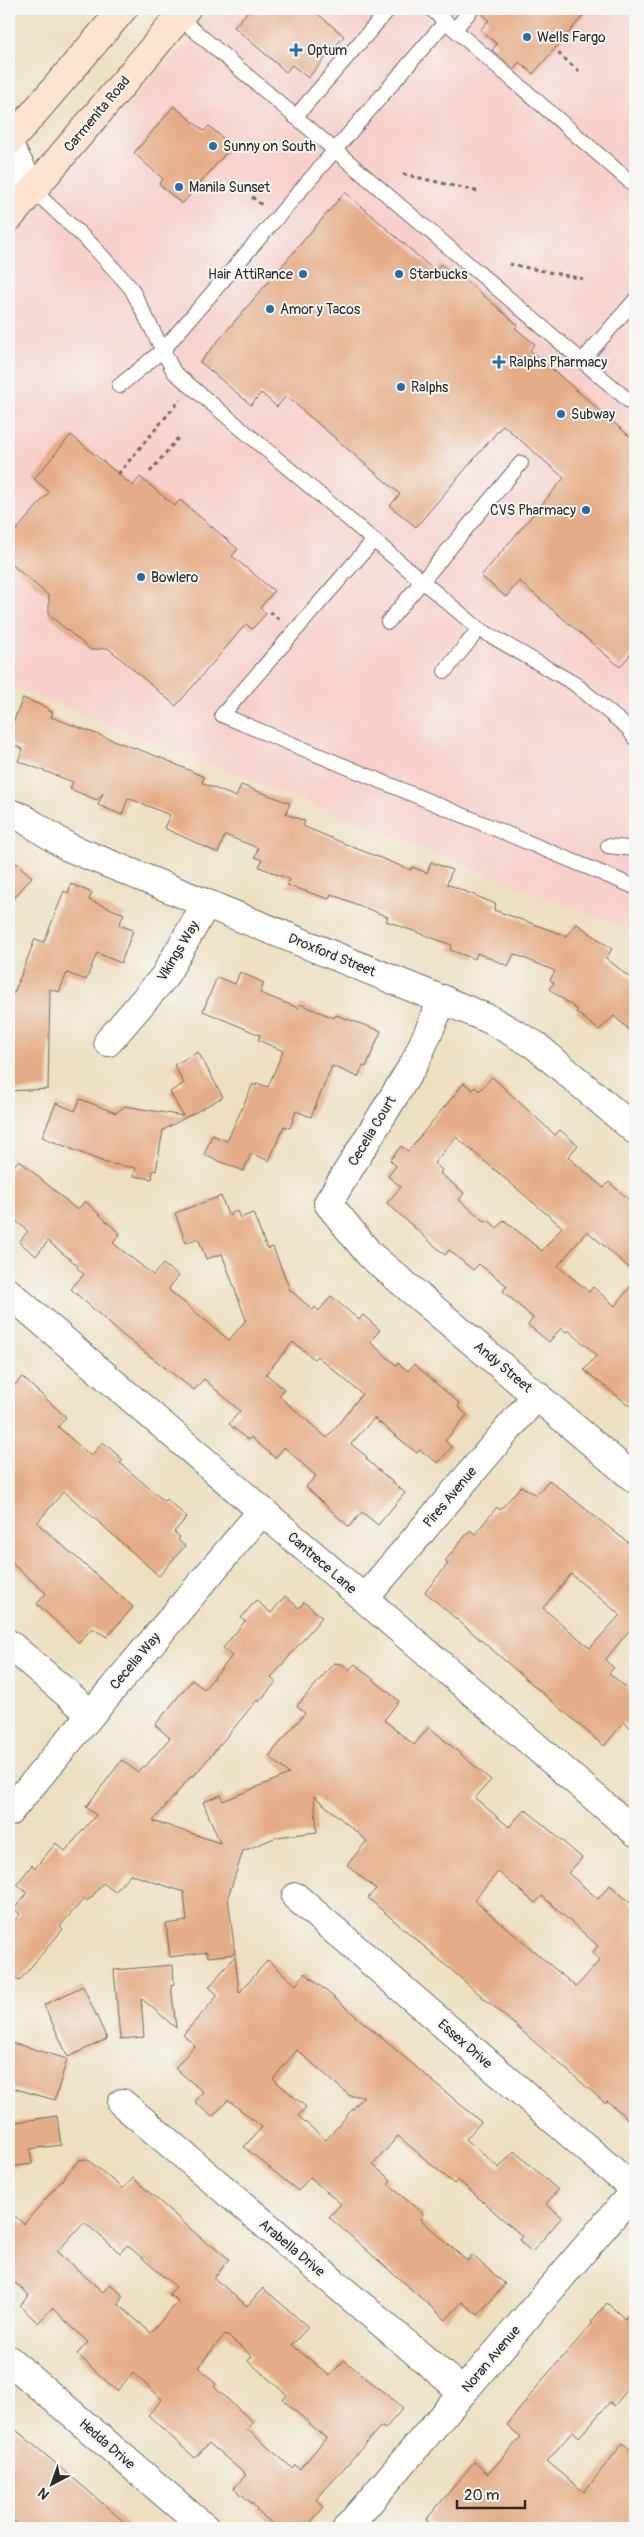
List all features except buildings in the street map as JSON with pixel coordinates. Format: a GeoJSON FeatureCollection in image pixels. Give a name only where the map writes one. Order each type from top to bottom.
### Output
{"type":"FeatureCollection","features":[{"type":"Feature","properties":{"kind":"main road"},"geometry":{"type":"LineString","coordinates":[[9,142],[123,9]]}},
{"type":"Feature","properties":{"kind":"main road","name":"Carmenita Road"},"geometry":{"type":"LineString","coordinates":[[9,218],[21,185],[178,12]]}},
{"type":"Feature","properties":{"kind":"street"},"geometry":{"type":"LineString","coordinates":[[9,146],[21,185]]}},
{"type":"Feature","properties":{"kind":"street","name":"Droxford Street"},"geometry":{"type":"LineString","coordinates":[[9,813],[23,818],[68,847],[489,1019],[535,1045],[635,1130]]}},
{"type":"Feature","properties":{"kind":"street","name":"Vikings Way"},"geometry":{"type":"LineString","coordinates":[[108,1042],[164,977],[206,904]]}},
{"type":"Feature","properties":{"kind":"street","name":"Cecelia Court"},"geometry":{"type":"LineString","coordinates":[[370,1255],[328,1203],[415,1062],[443,999]]}},
{"type":"Feature","properties":{"kind":"street","name":"Andy Street"},"geometry":{"type":"LineString","coordinates":[[370,1255],[635,1479]]}},
{"type":"Feature","properties":{"kind":"street","name":"Cantrece Lane"},"geometry":{"type":"LineString","coordinates":[[9,1293],[635,1832]]}},
{"type":"Feature","properties":{"kind":"street","name":"Pires Avenue"},"geometry":{"type":"LineString","coordinates":[[364,1599],[537,1395]]}},
{"type":"Feature","properties":{"kind":"street","name":"Cecelia Way"},"geometry":{"type":"LineString","coordinates":[[9,1812],[262,1511]]}},
{"type":"Feature","properties":{"kind":"street"},"geometry":{"type":"LineString","coordinates":[[9,1644],[91,1714]]}},
{"type":"Feature","properties":{"kind":"street","name":"Essex Drive"},"geometry":{"type":"LineString","coordinates":[[296,1898],[635,2190]]}},
{"type":"Feature","properties":{"kind":"street","name":"Arabella Drive"},"geometry":{"type":"LineString","coordinates":[[122,2103],[463,2392]]}},
{"type":"Feature","properties":{"kind":"street","name":"Noran Avenue"},"geometry":{"type":"LineString","coordinates":[[347,2528],[635,2190]]}},
{"type":"Feature","properties":{"kind":"street","name":"Hedda Drive"},"geometry":{"type":"LineString","coordinates":[[9,2360],[205,2528]]}},
{"type":"Feature","properties":{"kind":"lane"},"geometry":{"type":"LineString","coordinates":[[296,116],[389,9]]}},
{"type":"Feature","properties":{"kind":"lane"},"geometry":{"type":"LineString","coordinates":[[431,9],[635,186]]}},
{"type":"Feature","properties":{"kind":"lane"},"geometry":{"type":"LineString","coordinates":[[119,386],[163,350],[335,150],[450,25],[472,9]]}},
{"type":"Feature","properties":{"kind":"lane"},"geometry":{"type":"LineString","coordinates":[[178,12],[335,150],[635,406]]}},
{"type":"Feature","properties":{"kind":"lane"},"geometry":{"type":"LineString","coordinates":[[21,185],[92,245],[131,288],[174,372],[480,629],[575,684],[628,728],[635,739]]}},
{"type":"Feature","properties":{"kind":"lane"},"geometry":{"type":"LineString","coordinates":[[582,361],[635,300]]}},
{"type":"Feature","properties":{"kind":"lane"},"geometry":{"type":"LineString","coordinates":[[388,622],[521,463]]}},
{"type":"Feature","properties":{"kind":"lane"},"geometry":{"type":"LineString","coordinates":[[374,540],[222,715],[635,887]]}},
{"type":"Feature","properties":{"kind":"lane"},"geometry":{"type":"LineString","coordinates":[[445,671],[480,629]]}},
{"type":"Feature","properties":{"kind":"lane"},"geometry":{"type":"LineString","coordinates":[[608,846],[635,849]]}},
{"type":"Feature","properties":{"kind":"path"},"geometry":{"type":"LineString","coordinates":[[558,53],[582,74]]}},
{"type":"Feature","properties":{"kind":"path"},"geometry":{"type":"LineString","coordinates":[[403,174],[480,192]]}},
{"type":"Feature","properties":{"kind":"path"},"geometry":{"type":"LineString","coordinates":[[252,197],[267,210]]}},
{"type":"Feature","properties":{"kind":"path"},"geometry":{"type":"LineString","coordinates":[[509,264],[583,279]]}},
{"type":"Feature","properties":{"kind":"path"},"geometry":{"type":"LineString","coordinates":[[118,474],[191,386]]}},
{"type":"Feature","properties":{"kind":"path"},"geometry":{"type":"LineString","coordinates":[[150,472],[178,438]]}},
{"type":"Feature","properties":{"kind":"shaded area"},"geometry":{"type":"Polygon","coordinates":[[[215,9],[635,9],[635,932],[11,686],[9,687],[9,240],[215,9]]]}},
{"type":"Feature","properties":{"kind":"place","name":"Wells Fargo"},"geometry":{"type":"Point","coordinates":[527,37]}},
{"type":"Feature","properties":{"kind":"place","name":"Optum"},"geometry":{"type":"Point","coordinates":[296,50]}},
{"type":"Feature","properties":{"kind":"place","name":"Sunny on South"},"geometry":{"type":"Point","coordinates":[213,146]}},
{"type":"Feature","properties":{"kind":"place","name":"Manila Sunset"},"geometry":{"type":"Point","coordinates":[179,187]}},
{"type":"Feature","properties":{"kind":"place","name":"Hair AttiRance"},"geometry":{"type":"Point","coordinates":[303,274]}},
{"type":"Feature","properties":{"kind":"place","name":"Starbucks"},"geometry":{"type":"Point","coordinates":[399,274]}},
{"type":"Feature","properties":{"kind":"place","name":"Amor y Tacos"},"geometry":{"type":"Point","coordinates":[270,309]}},
{"type":"Feature","properties":{"kind":"place","name":"Ralphs Pharmacy"},"geometry":{"type":"Point","coordinates":[499,362]}},
{"type":"Feature","properties":{"kind":"place","name":"Ralphs"},"geometry":{"type":"Point","coordinates":[401,387]}},
{"type":"Feature","properties":{"kind":"place","name":"Subway"},"geometry":{"type":"Point","coordinates":[561,414]}},
{"type":"Feature","properties":{"kind":"place","name":"CVS Pharmacy"},"geometry":{"type":"Point","coordinates":[586,510]}},
{"type":"Feature","properties":{"kind":"place","name":"Bowlero"},"geometry":{"type":"Point","coordinates":[141,577]}}]}
